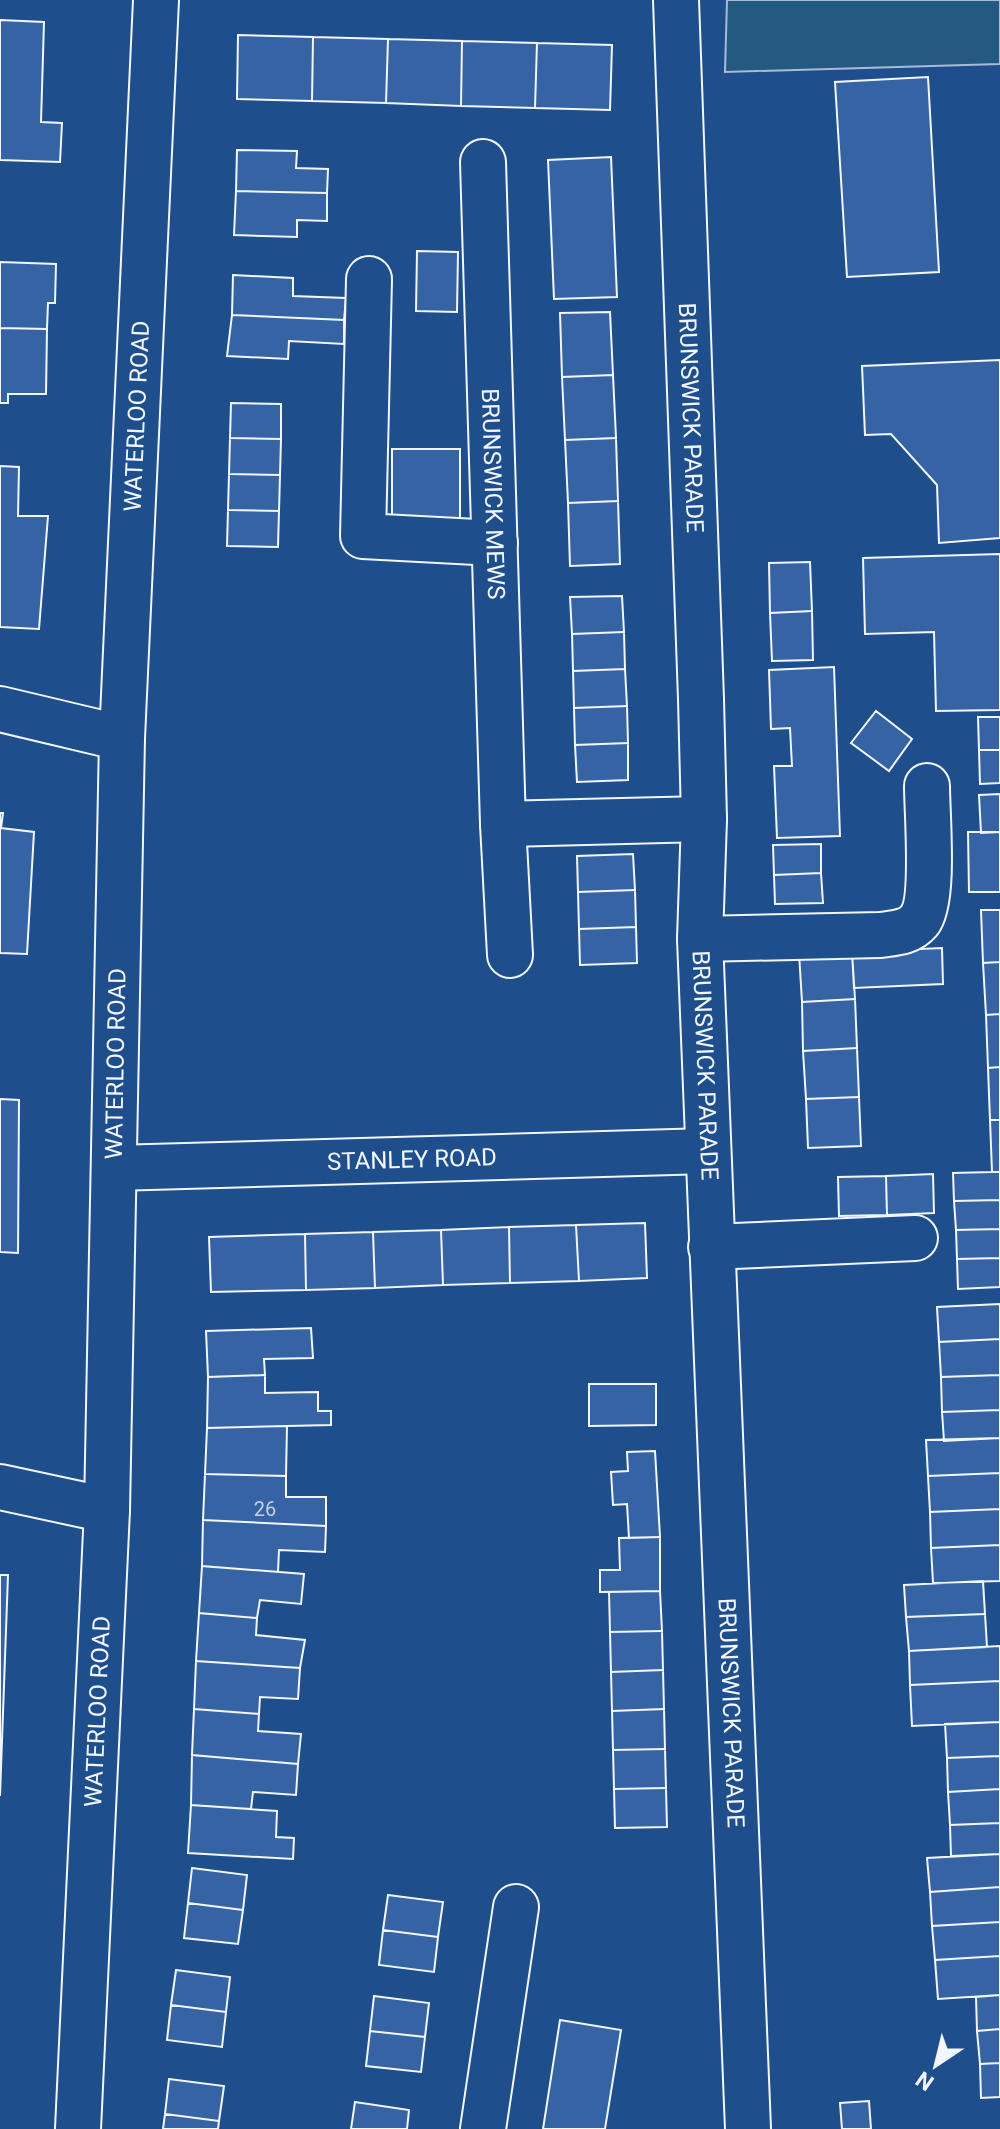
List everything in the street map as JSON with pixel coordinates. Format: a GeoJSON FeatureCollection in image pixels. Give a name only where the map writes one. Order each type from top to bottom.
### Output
{"type":"FeatureCollection","features":[{"type":"Feature","properties":{"kind":"street","name":"WATERLOO ROAD"},"geometry":{"type":"LineString","coordinates":[[78,2129],[107,1510],[122,738],[156,0]]}},
{"type":"Feature","properties":{"kind":"street","name":"BRUNSWICK PARADE"},"geometry":{"type":"LineString","coordinates":[[676,0],[704,819],[700,939],[748,2129]]}},
{"type":"Feature","properties":{"kind":"street","name":"BRUNSWICK MEWS"},"geometry":{"type":"LineString","coordinates":[[483,162],[503,824],[510,955]]}},
{"type":"Feature","properties":{"kind":"street"},"geometry":{"type":"LineString","coordinates":[[369,279],[363,536],[495,543]]}},
{"type":"Feature","properties":{"kind":"street"},"geometry":{"type":"LineString","coordinates":[[0,709],[122,738]]}},
{"type":"Feature","properties":{"kind":"street"},"geometry":{"type":"LineString","coordinates":[[700,939],[880,935],[903,932],[913,927],[922,918],[928,898],[927,786]]}},
{"type":"Feature","properties":{"kind":"street"},"geometry":{"type":"LineString","coordinates":[[503,824],[704,819]]}},
{"type":"Feature","properties":{"kind":"street","name":"STANLEY ROAD"},"geometry":{"type":"LineString","coordinates":[[114,1168],[708,1151]]}},
{"type":"Feature","properties":{"kind":"street"},"geometry":{"type":"LineString","coordinates":[[711,1247],[915,1238]]}},
{"type":"Feature","properties":{"kind":"street"},"geometry":{"type":"LineString","coordinates":[[0,1487],[107,1510]]}},
{"type":"Feature","properties":{"kind":"street"},"geometry":{"type":"LineString","coordinates":[[483,2129],[516,1907]]}},
{"type":"Feature","properties":{"kind":"shaded area"},"geometry":{"type":"Polygon","coordinates":[[[727,0],[1000,0],[1000,64],[725,72],[727,0]]]}},
{"type":"Feature","properties":{"kind":"building"},"geometry":{"type":"Polygon","coordinates":[[[0,20],[44,22],[41,122],[62,123],[60,162],[0,160],[0,20]]]}},
{"type":"Feature","properties":{"kind":"building"},"geometry":{"type":"Polygon","coordinates":[[[238,35],[313,37],[312,101],[237,99],[238,35]]]}},
{"type":"Feature","properties":{"kind":"building"},"geometry":{"type":"Polygon","coordinates":[[[313,37],[388,39],[386,103],[312,101],[313,37]]]}},
{"type":"Feature","properties":{"kind":"building"},"geometry":{"type":"Polygon","coordinates":[[[388,39],[462,41],[461,106],[386,103],[388,39]]]}},
{"type":"Feature","properties":{"kind":"building"},"geometry":{"type":"Polygon","coordinates":[[[462,41],[537,43],[535,108],[461,106],[462,41]]]}},
{"type":"Feature","properties":{"kind":"building"},"geometry":{"type":"Polygon","coordinates":[[[537,43],[612,45],[610,110],[535,108],[537,43]]]}},
{"type":"Feature","properties":{"kind":"building"},"geometry":{"type":"Polygon","coordinates":[[[928,77],[939,272],[847,277],[835,82],[928,77]]]}},
{"type":"Feature","properties":{"kind":"building"},"geometry":{"type":"Polygon","coordinates":[[[237,150],[297,151],[296,168],[328,169],[327,193],[236,191],[237,150]]]}},
{"type":"Feature","properties":{"kind":"building"},"geometry":{"type":"Polygon","coordinates":[[[611,157],[617,297],[554,299],[548,160],[611,157]]]}},
{"type":"Feature","properties":{"kind":"building"},"geometry":{"type":"Polygon","coordinates":[[[236,191],[327,193],[327,221],[297,220],[297,237],[234,235],[236,191]]]}},
{"type":"Feature","properties":{"kind":"building"},"geometry":{"type":"Polygon","coordinates":[[[417,251],[458,252],[457,312],[416,311],[417,251]]]}},
{"type":"Feature","properties":{"kind":"building"},"geometry":{"type":"Polygon","coordinates":[[[0,262],[56,264],[55,303],[48,303],[47,329],[0,328],[0,262]]]}},
{"type":"Feature","properties":{"kind":"building"},"geometry":{"type":"Polygon","coordinates":[[[233,275],[293,278],[293,296],[346,298],[344,320],[232,315],[233,275]]]}},
{"type":"Feature","properties":{"kind":"building"},"geometry":{"type":"Polygon","coordinates":[[[610,312],[613,375],[562,377],[560,313],[610,312]]]}},
{"type":"Feature","properties":{"kind":"building"},"geometry":{"type":"Polygon","coordinates":[[[232,315],[344,320],[344,344],[289,341],[288,359],[227,356],[232,315]]]}},
{"type":"Feature","properties":{"kind":"building"},"geometry":{"type":"Polygon","coordinates":[[[0,328],[47,329],[46,394],[8,394],[8,403],[0,403],[0,328]]]}},
{"type":"Feature","properties":{"kind":"building"},"geometry":{"type":"Polygon","coordinates":[[[1000,360],[1000,538],[939,543],[937,485],[891,434],[865,435],[862,366],[1000,360]]]}},
{"type":"Feature","properties":{"kind":"building"},"geometry":{"type":"Polygon","coordinates":[[[613,375],[616,438],[565,440],[562,377],[613,375]]]}},
{"type":"Feature","properties":{"kind":"building"},"geometry":{"type":"Polygon","coordinates":[[[231,403],[281,404],[281,439],[230,438],[231,403]]]}},
{"type":"Feature","properties":{"kind":"building"},"geometry":{"type":"Polygon","coordinates":[[[230,438],[281,439],[280,475],[229,474],[230,438]]]}},
{"type":"Feature","properties":{"kind":"building"},"geometry":{"type":"Polygon","coordinates":[[[616,438],[618,501],[568,503],[565,440],[616,438]]]}},
{"type":"Feature","properties":{"kind":"building"},"geometry":{"type":"Polygon","coordinates":[[[392,449],[460,449],[460,524],[392,524],[392,449]]]}},
{"type":"Feature","properties":{"kind":"building"},"geometry":{"type":"Polygon","coordinates":[[[0,466],[19,467],[18,516],[48,516],[39,629],[0,627],[0,466]]]}},
{"type":"Feature","properties":{"kind":"building"},"geometry":{"type":"Polygon","coordinates":[[[229,474],[280,475],[279,511],[228,510],[229,474]]]}},
{"type":"Feature","properties":{"kind":"building"},"geometry":{"type":"Polygon","coordinates":[[[618,501],[620,564],[570,566],[568,503],[618,501]]]}},
{"type":"Feature","properties":{"kind":"building"},"geometry":{"type":"Polygon","coordinates":[[[228,510],[279,511],[278,547],[227,546],[228,510]]]}},
{"type":"Feature","properties":{"kind":"building"},"geometry":{"type":"Polygon","coordinates":[[[1000,554],[1000,710],[936,711],[934,632],[865,634],[863,558],[1000,554]]]}},
{"type":"Feature","properties":{"kind":"building"},"geometry":{"type":"Polygon","coordinates":[[[810,562],[812,611],[770,613],[769,563],[810,562]]]}},
{"type":"Feature","properties":{"kind":"building"},"geometry":{"type":"Polygon","coordinates":[[[622,596],[624,632],[572,634],[570,597],[622,596]]]}},
{"type":"Feature","properties":{"kind":"building"},"geometry":{"type":"Polygon","coordinates":[[[812,611],[813,660],[772,661],[770,613],[812,611]]]}},
{"type":"Feature","properties":{"kind":"building"},"geometry":{"type":"Polygon","coordinates":[[[624,632],[625,669],[573,671],[572,634],[624,632]]]}},
{"type":"Feature","properties":{"kind":"building"},"geometry":{"type":"Polygon","coordinates":[[[834,667],[840,836],[777,838],[774,766],[792,766],[790,728],[771,729],[769,670],[834,667]]]}},
{"type":"Feature","properties":{"kind":"building"},"geometry":{"type":"Polygon","coordinates":[[[625,669],[627,706],[574,708],[573,671],[625,669]]]}},
{"type":"Feature","properties":{"kind":"building"},"geometry":{"type":"Polygon","coordinates":[[[627,706],[628,743],[575,745],[574,708],[627,706]]]}},
{"type":"Feature","properties":{"kind":"building"},"geometry":{"type":"Polygon","coordinates":[[[876,711],[912,739],[889,771],[851,743],[876,711]]]}},
{"type":"Feature","properties":{"kind":"building"},"geometry":{"type":"Polygon","coordinates":[[[978,717],[1000,717],[1000,750],[979,750],[978,717]]]}},
{"type":"Feature","properties":{"kind":"building"},"geometry":{"type":"Polygon","coordinates":[[[628,743],[628,780],[577,782],[575,745],[628,743]]]}},
{"type":"Feature","properties":{"kind":"building"},"geometry":{"type":"Polygon","coordinates":[[[979,750],[1000,750],[1000,783],[980,784],[979,750]]]}},
{"type":"Feature","properties":{"kind":"building"},"geometry":{"type":"Polygon","coordinates":[[[1000,794],[1000,832],[981,833],[979,795],[1000,794]]]}},
{"type":"Feature","properties":{"kind":"building"},"geometry":{"type":"Polygon","coordinates":[[[0,813],[3,813],[1,828],[34,832],[27,954],[0,953],[0,813]]]}},
{"type":"Feature","properties":{"kind":"building"},"geometry":{"type":"Polygon","coordinates":[[[968,832],[1000,832],[1000,892],[969,892],[968,832]]]}},
{"type":"Feature","properties":{"kind":"building"},"geometry":{"type":"Polygon","coordinates":[[[821,844],[821,873],[774,875],[773,845],[821,844]]]}},
{"type":"Feature","properties":{"kind":"building"},"geometry":{"type":"Polygon","coordinates":[[[633,854],[635,890],[578,892],[577,856],[633,854]]]}},
{"type":"Feature","properties":{"kind":"building"},"geometry":{"type":"Polygon","coordinates":[[[821,873],[823,903],[775,904],[774,875],[821,873]]]}},
{"type":"Feature","properties":{"kind":"building"},"geometry":{"type":"Polygon","coordinates":[[[635,890],[636,927],[579,929],[578,892],[635,890]]]}},
{"type":"Feature","properties":{"kind":"building"},"geometry":{"type":"Polygon","coordinates":[[[981,910],[1000,910],[1000,962],[983,963],[981,910]]]}},
{"type":"Feature","properties":{"kind":"building"},"geometry":{"type":"Polygon","coordinates":[[[636,927],[637,963],[580,965],[579,929],[636,927]]]}},
{"type":"Feature","properties":{"kind":"building"},"geometry":{"type":"Polygon","coordinates":[[[942,948],[943,984],[854,988],[852,952],[942,948]]]}},
{"type":"Feature","properties":{"kind":"building"},"geometry":{"type":"Polygon","coordinates":[[[852,952],[855,999],[802,1002],[799,953],[852,952]]]}},
{"type":"Feature","properties":{"kind":"building"},"geometry":{"type":"Polygon","coordinates":[[[1000,962],[1000,1014],[986,1015],[983,963],[1000,962]]]}},
{"type":"Feature","properties":{"kind":"building"},"geometry":{"type":"Polygon","coordinates":[[[855,999],[857,1048],[803,1051],[802,1002],[855,999]]]}},
{"type":"Feature","properties":{"kind":"building"},"geometry":{"type":"Polygon","coordinates":[[[1000,1014],[1000,1067],[988,1068],[986,1015],[1000,1014]]]}},
{"type":"Feature","properties":{"kind":"building"},"geometry":{"type":"Polygon","coordinates":[[[857,1048],[859,1097],[806,1099],[803,1051],[857,1048]]]}},
{"type":"Feature","properties":{"kind":"building"},"geometry":{"type":"Polygon","coordinates":[[[1000,1067],[1000,1120],[990,1120],[988,1068],[1000,1067]]]}},
{"type":"Feature","properties":{"kind":"building"},"geometry":{"type":"Polygon","coordinates":[[[859,1097],[861,1146],[808,1148],[806,1099],[859,1097]]]}},
{"type":"Feature","properties":{"kind":"building"},"geometry":{"type":"Polygon","coordinates":[[[0,1099],[19,1100],[18,1253],[0,1252],[0,1099]]]}},
{"type":"Feature","properties":{"kind":"building"},"geometry":{"type":"Polygon","coordinates":[[[990,1120],[1000,1120],[1000,1172],[992,1172],[990,1120]]]}},
{"type":"Feature","properties":{"kind":"building"},"geometry":{"type":"Polygon","coordinates":[[[1000,1172],[1000,1200],[954,1201],[953,1173],[1000,1172]]]}},
{"type":"Feature","properties":{"kind":"building"},"geometry":{"type":"Polygon","coordinates":[[[933,1174],[934,1213],[887,1215],[886,1176],[933,1174]]]}},
{"type":"Feature","properties":{"kind":"building"},"geometry":{"type":"Polygon","coordinates":[[[886,1176],[887,1215],[839,1216],[838,1177],[886,1176]]]}},
{"type":"Feature","properties":{"kind":"building"},"geometry":{"type":"Polygon","coordinates":[[[1000,1200],[1000,1229],[956,1230],[954,1201],[1000,1200]]]}},
{"type":"Feature","properties":{"kind":"building"},"geometry":{"type":"Polygon","coordinates":[[[645,1223],[647,1278],[579,1281],[576,1225],[645,1223]]]}},
{"type":"Feature","properties":{"kind":"building"},"geometry":{"type":"Polygon","coordinates":[[[576,1225],[579,1281],[510,1283],[509,1227],[576,1225]]]}},
{"type":"Feature","properties":{"kind":"building"},"geometry":{"type":"Polygon","coordinates":[[[509,1227],[510,1283],[443,1285],[441,1230],[509,1227]]]}},
{"type":"Feature","properties":{"kind":"building"},"geometry":{"type":"Polygon","coordinates":[[[1000,1229],[1000,1258],[957,1259],[956,1230],[1000,1229]]]}},
{"type":"Feature","properties":{"kind":"building"},"geometry":{"type":"Polygon","coordinates":[[[441,1230],[443,1285],[375,1288],[373,1232],[441,1230]]]}},
{"type":"Feature","properties":{"kind":"building"},"geometry":{"type":"Polygon","coordinates":[[[373,1232],[375,1288],[306,1290],[305,1234],[373,1232]]]}},
{"type":"Feature","properties":{"kind":"building"},"geometry":{"type":"Polygon","coordinates":[[[305,1234],[306,1290],[211,1292],[209,1237],[305,1234]]]}},
{"type":"Feature","properties":{"kind":"building"},"geometry":{"type":"Polygon","coordinates":[[[1000,1258],[1000,1287],[958,1289],[957,1259],[1000,1258]]]}},
{"type":"Feature","properties":{"kind":"building"},"geometry":{"type":"Polygon","coordinates":[[[1000,1304],[1000,1339],[939,1342],[937,1307],[1000,1304]]]}},
{"type":"Feature","properties":{"kind":"building"},"geometry":{"type":"Polygon","coordinates":[[[311,1328],[313,1358],[264,1359],[265,1375],[208,1377],[206,1331],[311,1328]]]}},
{"type":"Feature","properties":{"kind":"building"},"geometry":{"type":"Polygon","coordinates":[[[1000,1339],[1000,1375],[941,1377],[939,1342],[1000,1339]]]}},
{"type":"Feature","properties":{"kind":"building"},"geometry":{"type":"Polygon","coordinates":[[[265,1375],[265,1393],[318,1392],[318,1411],[331,1411],[331,1425],[207,1428],[208,1377],[265,1375]]]}},
{"type":"Feature","properties":{"kind":"building"},"geometry":{"type":"Polygon","coordinates":[[[1000,1375],[1000,1410],[942,1412],[941,1377],[1000,1375]]]}},
{"type":"Feature","properties":{"kind":"building"},"geometry":{"type":"Polygon","coordinates":[[[589,1384],[656,1384],[656,1425],[589,1426],[589,1384]]]}},
{"type":"Feature","properties":{"kind":"building"},"geometry":{"type":"Polygon","coordinates":[[[1000,1410],[1000,1438],[944,1441],[942,1412],[1000,1410]]]}},
{"type":"Feature","properties":{"kind":"building"},"geometry":{"type":"Polygon","coordinates":[[[287,1426],[286,1476],[205,1474],[207,1428],[287,1426]]]}},
{"type":"Feature","properties":{"kind":"building"},"geometry":{"type":"Polygon","coordinates":[[[1000,1438],[1000,1473],[928,1476],[926,1440],[1000,1438]]]}},
{"type":"Feature","properties":{"kind":"building"},"geometry":{"type":"Polygon","coordinates":[[[655,1451],[660,1537],[629,1538],[627,1504],[613,1505],[611,1472],[628,1471],[627,1452],[655,1451]]]}},
{"type":"Feature","properties":{"kind":"building"},"geometry":{"type":"Polygon","coordinates":[[[1000,1473],[1000,1509],[930,1512],[928,1476],[1000,1473]]]}},
{"type":"Feature","properties":{"kind":"building"},"geometry":{"type":"Polygon","coordinates":[[[205,1474],[286,1476],[286,1497],[326,1497],[326,1526],[203,1520],[205,1474]]]}},
{"type":"Feature","properties":{"kind":"building"},"geometry":{"type":"Polygon","coordinates":[[[1000,1509],[1000,1545],[931,1548],[930,1512],[1000,1509]]]}},
{"type":"Feature","properties":{"kind":"building"},"geometry":{"type":"Polygon","coordinates":[[[203,1520],[326,1526],[325,1552],[279,1550],[278,1572],[202,1566],[203,1520]]]}},
{"type":"Feature","properties":{"kind":"building"},"geometry":{"type":"Polygon","coordinates":[[[660,1537],[660,1591],[600,1592],[600,1570],[620,1570],[619,1538],[660,1537]]]}},
{"type":"Feature","properties":{"kind":"building"},"geometry":{"type":"Polygon","coordinates":[[[1000,1545],[1000,1581],[933,1583],[931,1548],[1000,1545]]]}},
{"type":"Feature","properties":{"kind":"building"},"geometry":{"type":"Polygon","coordinates":[[[202,1566],[304,1574],[301,1604],[260,1600],[257,1618],[199,1613],[202,1566]]]}},
{"type":"Feature","properties":{"kind":"building"},"geometry":{"type":"Polygon","coordinates":[[[0,1575],[8,1575],[0,1796],[0,1575]]]}},
{"type":"Feature","properties":{"kind":"building"},"geometry":{"type":"Polygon","coordinates":[[[983,1581],[985,1614],[906,1617],[904,1585],[983,1581]]]}},
{"type":"Feature","properties":{"kind":"building"},"geometry":{"type":"Polygon","coordinates":[[[660,1591],[662,1631],[610,1632],[609,1592],[660,1591]]]}},
{"type":"Feature","properties":{"kind":"building"},"geometry":{"type":"Polygon","coordinates":[[[199,1613],[257,1618],[256,1635],[305,1640],[300,1668],[196,1661],[199,1613]]]}},
{"type":"Feature","properties":{"kind":"building"},"geometry":{"type":"Polygon","coordinates":[[[985,1614],[987,1647],[909,1651],[906,1617],[985,1614]]]}},
{"type":"Feature","properties":{"kind":"building"},"geometry":{"type":"Polygon","coordinates":[[[662,1631],[663,1670],[611,1672],[610,1632],[662,1631]]]}},
{"type":"Feature","properties":{"kind":"building"},"geometry":{"type":"Polygon","coordinates":[[[1000,1646],[1000,1681],[910,1685],[909,1651],[1000,1646]]]}},
{"type":"Feature","properties":{"kind":"building"},"geometry":{"type":"Polygon","coordinates":[[[196,1661],[300,1668],[298,1699],[260,1697],[259,1714],[194,1709],[196,1661]]]}},
{"type":"Feature","properties":{"kind":"building"},"geometry":{"type":"Polygon","coordinates":[[[663,1670],[664,1709],[612,1711],[611,1672],[663,1670]]]}},
{"type":"Feature","properties":{"kind":"building"},"geometry":{"type":"Polygon","coordinates":[[[1000,1681],[1000,1722],[912,1726],[910,1685],[1000,1681]]]}},
{"type":"Feature","properties":{"kind":"building"},"geometry":{"type":"Polygon","coordinates":[[[194,1709],[259,1714],[258,1731],[301,1734],[298,1764],[192,1755],[194,1709]]]}},
{"type":"Feature","properties":{"kind":"building"},"geometry":{"type":"Polygon","coordinates":[[[664,1709],[665,1749],[613,1750],[612,1711],[664,1709]]]}},
{"type":"Feature","properties":{"kind":"building"},"geometry":{"type":"Polygon","coordinates":[[[1000,1722],[1000,1756],[947,1758],[945,1724],[1000,1722]]]}},
{"type":"Feature","properties":{"kind":"building"},"geometry":{"type":"Polygon","coordinates":[[[665,1749],[666,1788],[614,1789],[613,1750],[665,1749]]]}},
{"type":"Feature","properties":{"kind":"building"},"geometry":{"type":"Polygon","coordinates":[[[192,1755],[298,1764],[296,1795],[253,1792],[251,1809],[191,1805],[192,1755]]]}},
{"type":"Feature","properties":{"kind":"building"},"geometry":{"type":"Polygon","coordinates":[[[1000,1756],[1000,1789],[948,1792],[947,1758],[1000,1756]]]}},
{"type":"Feature","properties":{"kind":"building"},"geometry":{"type":"Polygon","coordinates":[[[666,1788],[667,1827],[615,1828],[614,1789],[666,1788]]]}},
{"type":"Feature","properties":{"kind":"building"},"geometry":{"type":"Polygon","coordinates":[[[1000,1789],[1000,1823],[950,1825],[948,1792],[1000,1789]]]}},
{"type":"Feature","properties":{"kind":"building"},"geometry":{"type":"Polygon","coordinates":[[[191,1805],[277,1811],[276,1837],[294,1838],[293,1859],[188,1853],[191,1805]]]}},
{"type":"Feature","properties":{"kind":"building"},"geometry":{"type":"Polygon","coordinates":[[[1000,1823],[1000,1854],[951,1856],[950,1825],[1000,1823]]]}},
{"type":"Feature","properties":{"kind":"building"},"geometry":{"type":"Polygon","coordinates":[[[1000,1854],[1000,1887],[930,1892],[927,1858],[1000,1854]]]}},
{"type":"Feature","properties":{"kind":"building"},"geometry":{"type":"Polygon","coordinates":[[[192,1868],[247,1875],[243,1910],[188,1903],[192,1868]]]}},
{"type":"Feature","properties":{"kind":"building"},"geometry":{"type":"Polygon","coordinates":[[[1000,1887],[1000,1922],[932,1926],[930,1892],[1000,1887]]]}},
{"type":"Feature","properties":{"kind":"building"},"geometry":{"type":"Polygon","coordinates":[[[388,1895],[443,1902],[438,1937],[383,1930],[388,1895]]]}},
{"type":"Feature","properties":{"kind":"building"},"geometry":{"type":"Polygon","coordinates":[[[188,1903],[243,1910],[238,1944],[184,1938],[188,1903]]]}},
{"type":"Feature","properties":{"kind":"building"},"geometry":{"type":"Polygon","coordinates":[[[1000,1922],[1000,1956],[935,1960],[932,1926],[1000,1922]]]}},
{"type":"Feature","properties":{"kind":"building"},"geometry":{"type":"Polygon","coordinates":[[[383,1930],[438,1937],[434,1972],[379,1965],[383,1930]]]}},
{"type":"Feature","properties":{"kind":"building"},"geometry":{"type":"Polygon","coordinates":[[[1000,1956],[1000,1995],[938,1999],[935,1960],[1000,1956]]]}},
{"type":"Feature","properties":{"kind":"building"},"geometry":{"type":"Polygon","coordinates":[[[176,1970],[230,1977],[226,2012],[171,2005],[176,1970]]]}},
{"type":"Feature","properties":{"kind":"building"},"geometry":{"type":"Polygon","coordinates":[[[1000,1995],[1000,2029],[977,2031],[976,1997],[1000,1995]]]}},
{"type":"Feature","properties":{"kind":"building"},"geometry":{"type":"Polygon","coordinates":[[[374,1996],[429,2003],[425,2037],[370,2031],[374,1996]]]}},
{"type":"Feature","properties":{"kind":"building"},"geometry":{"type":"Polygon","coordinates":[[[171,2005],[226,2012],[222,2047],[167,2040],[171,2005]]]}},
{"type":"Feature","properties":{"kind":"building"},"geometry":{"type":"Polygon","coordinates":[[[560,2020],[621,2030],[605,2129],[543,2129],[560,2020]]]}},
{"type":"Feature","properties":{"kind":"building"},"geometry":{"type":"Polygon","coordinates":[[[1000,2029],[1000,2063],[980,2064],[977,2031],[1000,2029]]]}},
{"type":"Feature","properties":{"kind":"building"},"geometry":{"type":"Polygon","coordinates":[[[370,2031],[425,2037],[421,2072],[366,2066],[370,2031]]]}},
{"type":"Feature","properties":{"kind":"building"},"geometry":{"type":"Polygon","coordinates":[[[1000,2063],[1000,2097],[981,2098],[980,2064],[1000,2063]]]}},
{"type":"Feature","properties":{"kind":"building"},"geometry":{"type":"Polygon","coordinates":[[[169,2079],[224,2086],[219,2121],[165,2114],[169,2079]]]}},
{"type":"Feature","properties":{"kind":"building"},"geometry":{"type":"Polygon","coordinates":[[[869,2101],[871,2129],[842,2129],[840,2103],[869,2101]]]}},
{"type":"Feature","properties":{"kind":"building"},"geometry":{"type":"Polygon","coordinates":[[[355,2102],[409,2110],[407,2129],[351,2129],[355,2102]]]}},
{"type":"Feature","properties":{"kind":"building"},"geometry":{"type":"Polygon","coordinates":[[[165,2114],[219,2121],[218,2129],[163,2129],[165,2114]]]}}]}
